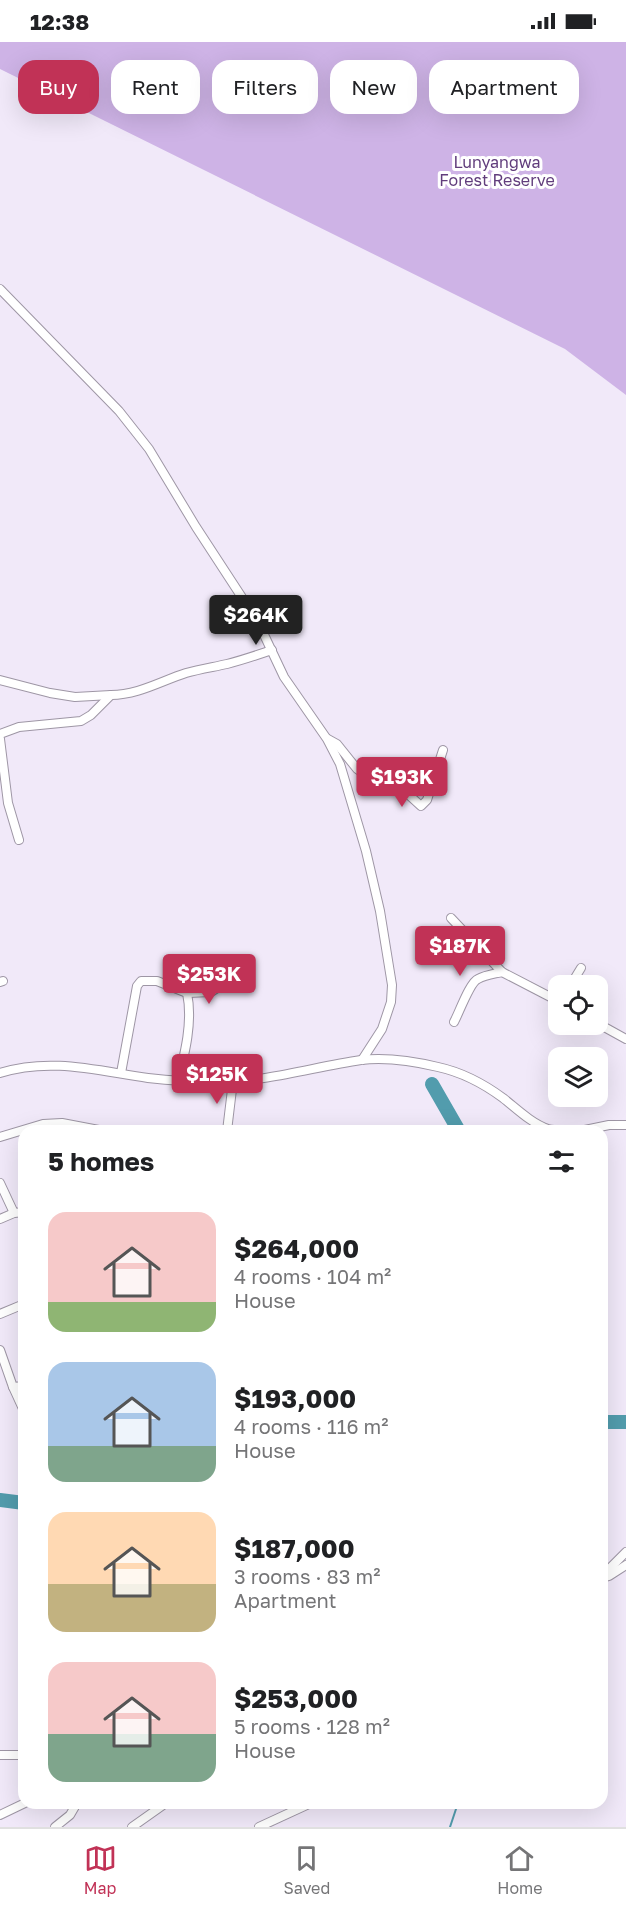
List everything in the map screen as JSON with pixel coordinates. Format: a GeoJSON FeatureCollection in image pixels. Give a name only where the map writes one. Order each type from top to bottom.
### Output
{"type":"FeatureCollection","features":[{"type":"Feature","properties":{"kind":"street"},"geometry":{"type":"LineString","coordinates":[[0,289],[133,426],[258,622],[284,676],[327,739],[340,764],[366,851],[391,971],[391,1002],[382,1029],[362,1060]]}},
{"type":"Feature","properties":{"kind":"street"},"geometry":{"type":"LineString","coordinates":[[0,680],[50,693],[75,696],[125,695],[140,692],[151,685],[189,672],[230,663],[272,650]]}},
{"type":"Feature","properties":{"kind":"street"},"geometry":{"type":"LineString","coordinates":[[0,734],[19,726],[81,721],[91,715],[111,695]]}},
{"type":"Feature","properties":{"kind":"street"},"geometry":{"type":"LineString","coordinates":[[0,739],[8,803],[19,840]]}},
{"type":"Feature","properties":{"kind":"street"},"geometry":{"type":"LineString","coordinates":[[327,739],[337,744],[357,769],[377,783],[398,785],[421,806],[427,800],[443,750]]}},
{"type":"Feature","properties":{"kind":"street"},"geometry":{"type":"LineString","coordinates":[[451,918],[502,972],[548,996]]}},
{"type":"Feature","properties":{"kind":"street"},"geometry":{"type":"LineString","coordinates":[[577,975],[581,968]]}},
{"type":"Feature","properties":{"kind":"street"},"geometry":{"type":"LineString","coordinates":[[454,1022],[471,984],[477,979],[502,972]]}},
{"type":"Feature","properties":{"kind":"street"},"geometry":{"type":"LineString","coordinates":[[121,1073],[137,986],[141,981],[157,981],[187,993],[211,992],[222,985]]}},
{"type":"Feature","properties":{"kind":"street"},"geometry":{"type":"LineString","coordinates":[[178,1081],[190,1015],[187,993]]}},
{"type":"Feature","properties":{"kind":"street"},"geometry":{"type":"LineString","coordinates":[[608,1029],[626,1039]]}},
{"type":"Feature","properties":{"kind":"street"},"geometry":{"type":"LineString","coordinates":[[0,1073],[31,1065],[55,1064],[178,1081],[233,1081],[362,1060],[399,1060],[421,1063],[461,1074],[500,1096],[540,1125]]}},
{"type":"Feature","properties":{"kind":"street"},"geometry":{"type":"LineString","coordinates":[[228,1125],[233,1081]]}},
{"type":"Feature","properties":{"kind":"street"},"geometry":{"type":"LineString","coordinates":[[40,1125],[62,1123],[72,1125]]}},
{"type":"Feature","properties":{"kind":"street"},"geometry":{"type":"LineString","coordinates":[[608,1125],[626,1125]]}},
{"type":"Feature","properties":{"kind":"street"},"geometry":{"type":"LineString","coordinates":[[0,1137],[18,1132]]}},
{"type":"Feature","properties":{"kind":"street"},"geometry":{"type":"LineString","coordinates":[[0,1183],[18,1210]]}},
{"type":"Feature","properties":{"kind":"street"},"geometry":{"type":"LineString","coordinates":[[0,1219],[18,1212]]}},
{"type":"Feature","properties":{"kind":"street"},"geometry":{"type":"LineString","coordinates":[[0,1314],[18,1306]]}},
{"type":"Feature","properties":{"kind":"street"},"geometry":{"type":"LineString","coordinates":[[0,1350],[18,1398]]}},
{"type":"Feature","properties":{"kind":"street"},"geometry":{"type":"LineString","coordinates":[[13,1387],[18,1387]]}},
{"type":"Feature","properties":{"kind":"street"},"geometry":{"type":"LineString","coordinates":[[608,1571],[626,1552]]}},
{"type":"Feature","properties":{"kind":"street"},"geometry":{"type":"LineString","coordinates":[[608,1576],[626,1565]]}},
{"type":"Feature","properties":{"kind":"street"},"geometry":{"type":"LineString","coordinates":[[0,1755],[18,1755]]}},
{"type":"Feature","properties":{"kind":"street"},"geometry":{"type":"LineString","coordinates":[[0,1815],[18,1806]]}},
{"type":"Feature","properties":{"kind":"street"},"geometry":{"type":"LineString","coordinates":[[55,1827],[70,1815],[74,1809]]}},
{"type":"Feature","properties":{"kind":"street"},"geometry":{"type":"LineString","coordinates":[[132,1827],[158,1809]]}},
{"type":"Feature","properties":{"kind":"street"},"geometry":{"type":"LineString","coordinates":[[258,1827],[298,1809]]}},
{"type":"Feature","properties":{"kind":"green space","name":"Lunyangwa Forest Reserve"},"geometry":{"type":"Polygon","coordinates":[[[0,42],[626,42],[626,395],[565,349],[91,114],[99,114],[99,60],[18,60],[18,78],[0,69],[0,42]]]}},
{"type":"Feature","properties":{"kind":"waterway"},"geometry":{"type":"LineString","coordinates":[[432,1084],[456,1125]]}},
{"type":"Feature","properties":{"kind":"waterway"},"geometry":{"type":"LineString","coordinates":[[608,1422],[626,1422]]}},
{"type":"Feature","properties":{"kind":"waterway"},"geometry":{"type":"LineString","coordinates":[[0,1500],[18,1502]]}},
{"type":"Feature","properties":{"kind":"waterway"},"geometry":{"type":"LineString","coordinates":[[450,1827],[456,1809]]}}]}
